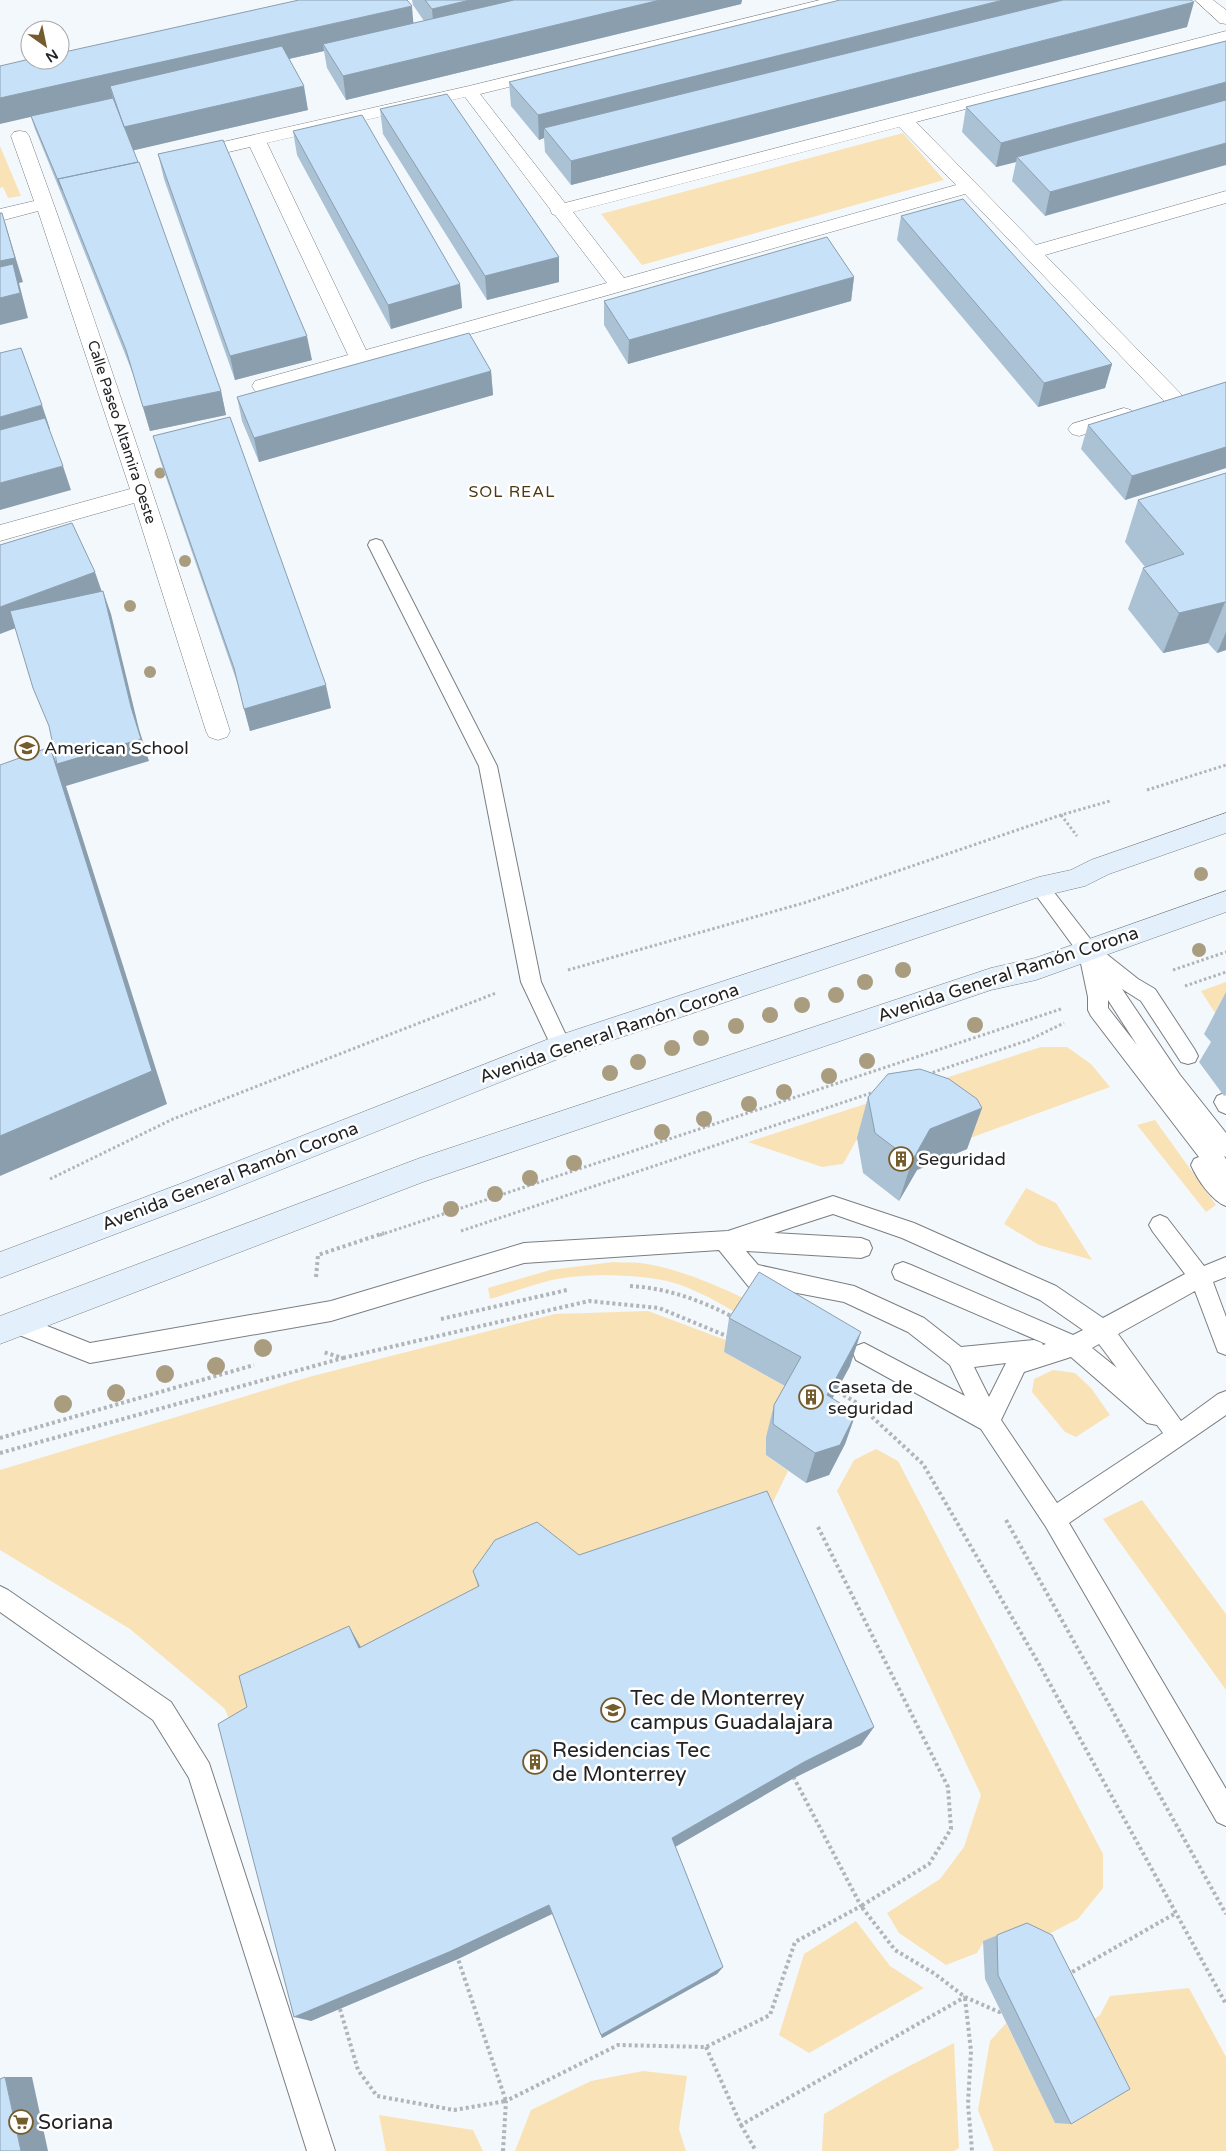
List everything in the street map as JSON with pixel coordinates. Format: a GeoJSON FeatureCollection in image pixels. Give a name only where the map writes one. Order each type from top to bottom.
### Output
{"type":"FeatureCollection","features":[{"type":"Feature","properties":{"kind":"main road","name":"Avenida General Ramón Corona"},"geometry":{"type":"LineString","coordinates":[[0,1265],[195,1191],[561,1046],[1038,887],[1076,880],[1100,867],[1226,823]]}},
{"type":"Feature","properties":{"kind":"main road","name":"Avenida General Ramón Corona"},"geometry":{"type":"LineString","coordinates":[[9,1327],[420,1170],[991,979],[1036,969],[1148,927],[1226,901]]}},
{"type":"Feature","properties":{"kind":"street"},"geometry":{"type":"LineString","coordinates":[[174,159],[469,91],[841,0]]}},
{"type":"Feature","properties":{"kind":"street"},"geometry":{"type":"LineString","coordinates":[[1203,0],[1226,19]]}},
{"type":"Feature","properties":{"kind":"street"},"geometry":{"type":"LineString","coordinates":[[560,210],[1226,36]]}},
{"type":"Feature","properties":{"kind":"street"},"geometry":{"type":"LineString","coordinates":[[469,91],[620,286]]}},
{"type":"Feature","properties":{"kind":"street"},"geometry":{"type":"LineString","coordinates":[[904,120],[1033,252],[1167,401],[1080,429]]}},
{"type":"Feature","properties":{"kind":"street","name":"Calle Paseo Altamira Oeste"},"geometry":{"type":"LineString","coordinates":[[20,136],[44,199],[146,502],[218,731]]}},
{"type":"Feature","properties":{"kind":"street"},"geometry":{"type":"LineString","coordinates":[[256,140],[360,358]]}},
{"type":"Feature","properties":{"kind":"street"},"geometry":{"type":"LineString","coordinates":[[262,386],[970,187]]}},
{"type":"Feature","properties":{"kind":"street"},"geometry":{"type":"LineString","coordinates":[[1033,252],[1226,196]]}},
{"type":"Feature","properties":{"kind":"street"},"geometry":{"type":"LineString","coordinates":[[0,215],[44,199]]}},
{"type":"Feature","properties":{"kind":"street"},"geometry":{"type":"LineString","coordinates":[[0,533],[146,502]]}},
{"type":"Feature","properties":{"kind":"lane"},"geometry":{"type":"LineString","coordinates":[[376,545],[488,766],[531,982],[561,1046]]}},
{"type":"Feature","properties":{"kind":"lane"},"geometry":{"type":"LineString","coordinates":[[1038,887],[1088,951],[1112,992],[1195,1112],[1226,1148]]}},
{"type":"Feature","properties":{"kind":"lane"},"geometry":{"type":"LineString","coordinates":[[1088,951],[1131,985],[1148,995],[1188,1056]]}},
{"type":"Feature","properties":{"kind":"lane"},"geometry":{"type":"LineString","coordinates":[[1088,951],[1098,997],[1098,1010],[1151,1077],[1177,1114],[1226,1174]]}},
{"type":"Feature","properties":{"kind":"lane"},"geometry":{"type":"LineString","coordinates":[[1165,1119],[1226,1196]]}},
{"type":"Feature","properties":{"kind":"lane"},"geometry":{"type":"LineString","coordinates":[[724,1240],[833,1205],[908,1230],[1048,1293],[1102,1330],[1179,1436]]}},
{"type":"Feature","properties":{"kind":"lane"},"geometry":{"type":"LineString","coordinates":[[1160,1225],[1200,1276],[1226,1345]]}},
{"type":"Feature","properties":{"kind":"lane"},"geometry":{"type":"LineString","coordinates":[[9,1327],[90,1353],[331,1311],[524,1253],[724,1240],[861,1248]]}},
{"type":"Feature","properties":{"kind":"lane"},"geometry":{"type":"LineString","coordinates":[[724,1240],[770,1296],[778,1301]]}},
{"type":"Feature","properties":{"kind":"lane"},"geometry":{"type":"LineString","coordinates":[[989,1421],[1017,1364],[1074,1346],[1200,1276],[1226,1267]]}},
{"type":"Feature","properties":{"kind":"lane"},"geometry":{"type":"LineString","coordinates":[[903,1272],[1074,1346],[1179,1436]]}},
{"type":"Feature","properties":{"kind":"lane"},"geometry":{"type":"LineString","coordinates":[[752,1274],[846,1292],[916,1325],[958,1358],[989,1421],[1054,1519],[1226,1813]]}},
{"type":"Feature","properties":{"kind":"lane"},"geometry":{"type":"LineString","coordinates":[[958,1358],[1074,1346]]}},
{"type":"Feature","properties":{"kind":"lane"},"geometry":{"type":"LineString","coordinates":[[864,1353],[989,1421]]}},
{"type":"Feature","properties":{"kind":"lane"},"geometry":{"type":"LineString","coordinates":[[1054,1519],[1179,1436],[1226,1402]]}},
{"type":"Feature","properties":{"kind":"lane"},"geometry":{"type":"LineString","coordinates":[[0,1598],[162,1711],[200,1772],[321,2151]]}},
{"type":"Feature","properties":{"kind":"path"},"geometry":{"type":"LineString","coordinates":[[1147,790],[1226,765]]}},
{"type":"Feature","properties":{"kind":"path"},"geometry":{"type":"LineString","coordinates":[[568,970],[807,902],[1052,818],[1110,801]]}},
{"type":"Feature","properties":{"kind":"path"},"geometry":{"type":"LineString","coordinates":[[1131,985],[1226,952]]}},
{"type":"Feature","properties":{"kind":"path"},"geometry":{"type":"LineString","coordinates":[[50,1179],[173,1119],[496,993]]}},
{"type":"Feature","properties":{"kind":"path"},"geometry":{"type":"LineString","coordinates":[[316,1283],[318,1255],[1098,997]]}},
{"type":"Feature","properties":{"kind":"path"},"geometry":{"type":"LineString","coordinates":[[622,1286],[649,1286],[700,1300],[735,1318]]}},
{"type":"Feature","properties":{"kind":"path"},"geometry":{"type":"LineString","coordinates":[[435,1320],[569,1290]]}},
{"type":"Feature","properties":{"kind":"path"},"geometry":{"type":"LineString","coordinates":[[343,1358],[589,1301],[659,1308],[732,1338]]}},
{"type":"Feature","properties":{"kind":"path"},"geometry":{"type":"LineString","coordinates":[[0,1438],[255,1364]]}},
{"type":"Feature","properties":{"kind":"path"},"geometry":{"type":"LineString","coordinates":[[826,1386],[856,1403],[923,1464],[1039,1664],[1226,2004]]}},
{"type":"Feature","properties":{"kind":"path"},"geometry":{"type":"LineString","coordinates":[[1004,1518],[1226,1914]]}},
{"type":"Feature","properties":{"kind":"path"},"geometry":{"type":"LineString","coordinates":[[340,2009],[358,2070],[377,2096],[454,2110],[506,2101],[618,2045],[706,2047],[770,2016],[795,1942],[861,1906],[929,1864],[951,1829],[948,1787],[818,1527]]}},
{"type":"Feature","properties":{"kind":"path"},"geometry":{"type":"LineString","coordinates":[[794,1778],[861,1906],[896,1950],[935,1974],[965,1997],[999,2012],[1006,2008]]}},
{"type":"Feature","properties":{"kind":"path"},"geometry":{"type":"LineString","coordinates":[[1066,1977],[1176,1913]]}},
{"type":"Feature","properties":{"kind":"path"},"geometry":{"type":"LineString","coordinates":[[458,1959],[506,2101],[503,2151]]}},
{"type":"Feature","properties":{"kind":"path"},"geometry":{"type":"LineString","coordinates":[[741,2124],[965,1997]]}},
{"type":"Feature","properties":{"kind":"path"},"geometry":{"type":"LineString","coordinates":[[965,1997],[971,2051],[968,2104],[972,2151]]}},
{"type":"Feature","properties":{"kind":"path"},"geometry":{"type":"LineString","coordinates":[[706,2047],[741,2124],[756,2151]]}},
{"type":"Feature","properties":{"kind":"shaded area"},"geometry":{"type":"Polygon","coordinates":[[[903,133],[944,180],[642,265],[601,214],[903,133]]]}},
{"type":"Feature","properties":{"kind":"shaded area"},"geometry":{"type":"Polygon","coordinates":[[[0,146],[21,196],[8,198],[3,187],[0,188],[0,146]]]}},
{"type":"Feature","properties":{"kind":"shaded area"},"geometry":{"type":"Polygon","coordinates":[[[1226,982],[1226,1009],[1215,1013],[1201,991],[1226,982]]]}},
{"type":"Feature","properties":{"kind":"shaded area"},"geometry":{"type":"Polygon","coordinates":[[[1041,1047],[1067,1047],[1091,1064],[1110,1087],[962,1141],[935,1121],[861,1132],[843,1164],[822,1167],[748,1142],[1041,1047]]]}},
{"type":"Feature","properties":{"kind":"shaded area"},"geometry":{"type":"Polygon","coordinates":[[[1155,1120],[1216,1205],[1206,1212],[1137,1125],[1155,1120]]]}},
{"type":"Feature","properties":{"kind":"shaded area"},"geometry":{"type":"Polygon","coordinates":[[[1026,1188],[1056,1203],[1092,1260],[1039,1245],[1004,1224],[1026,1188]]]}},
{"type":"Feature","properties":{"kind":"shaded area"},"geometry":{"type":"Polygon","coordinates":[[[613,1262],[640,1263],[670,1269],[716,1286],[758,1305],[746,1319],[708,1297],[677,1284],[640,1277],[610,1275],[579,1276],[552,1280],[490,1299],[488,1288],[550,1270],[613,1262]]]}},
{"type":"Feature","properties":{"kind":"shaded area"},"geometry":{"type":"Polygon","coordinates":[[[648,1311],[731,1342],[724,1352],[792,1390],[766,1437],[766,1455],[788,1471],[773,1502],[581,1580],[480,1595],[238,1742],[225,1709],[130,1629],[0,1550],[0,1470],[309,1377],[555,1314],[648,1311]]]}},
{"type":"Feature","properties":{"kind":"shaded area"},"geometry":{"type":"Polygon","coordinates":[[[1053,1370],[1075,1373],[1091,1388],[1110,1415],[1076,1437],[1065,1432],[1032,1392],[1034,1379],[1053,1370]]]}},
{"type":"Feature","properties":{"kind":"shaded area"},"geometry":{"type":"Polygon","coordinates":[[[876,1449],[898,1461],[1103,1854],[1103,1888],[1078,1919],[1037,1940],[1013,1928],[984,1941],[977,1953],[946,1965],[899,1933],[887,1913],[940,1879],[964,1847],[981,1795],[837,1491],[854,1460],[876,1449]]]}},
{"type":"Feature","properties":{"kind":"shaded area"},"geometry":{"type":"Polygon","coordinates":[[[1142,1500],[1226,1614],[1226,1690],[1103,1519],[1142,1500]]]}},
{"type":"Feature","properties":{"kind":"shaded area"},"geometry":{"type":"Polygon","coordinates":[[[856,1921],[890,1966],[924,1988],[809,2053],[779,2035],[804,1954],[856,1921]]]}},
{"type":"Feature","properties":{"kind":"shaded area"},"geometry":{"type":"Polygon","coordinates":[[[1189,1988],[1226,2057],[1226,2151],[994,2151],[978,2110],[990,2041],[1006,2023],[1055,2122],[1081,2028],[1100,2015],[1110,1996],[1189,1988]]]}},
{"type":"Feature","properties":{"kind":"shaded area"},"geometry":{"type":"Polygon","coordinates":[[[954,2043],[959,2148],[954,2151],[822,2151],[824,2114],[890,2076],[954,2043]]]}},
{"type":"Feature","properties":{"kind":"shaded area"},"geometry":{"type":"Polygon","coordinates":[[[643,2071],[687,2076],[679,2129],[686,2151],[515,2151],[531,2110],[591,2081],[643,2071]]]}},
{"type":"Feature","properties":{"kind":"shaded area"},"geometry":{"type":"Polygon","coordinates":[[[379,2115],[473,2130],[483,2151],[386,2151],[379,2115]]]}},
{"type":"Feature","properties":{"kind":"building"},"geometry":{"type":"Polygon","coordinates":[[[299,0],[407,0],[412,6],[0,98],[0,66],[20,61],[20,70],[70,70],[70,51],[299,0]]]}},
{"type":"Feature","properties":{"kind":"building"},"geometry":{"type":"Polygon","coordinates":[[[425,0],[470,0],[432,9],[425,0]]]}},
{"type":"Feature","properties":{"kind":"building"},"geometry":{"type":"Polygon","coordinates":[[[514,0],[660,0],[343,76],[323,44],[514,0]]]}},
{"type":"Feature","properties":{"kind":"building"},"geometry":{"type":"Polygon","coordinates":[[[840,0],[1003,0],[538,115],[509,82],[840,0]]]}},
{"type":"Feature","properties":{"kind":"building"},"geometry":{"type":"Polygon","coordinates":[[[1063,0],[1191,0],[1194,2],[571,161],[544,128],[1063,0]]]}},
{"type":"Feature","properties":{"kind":"building"},"geometry":{"type":"Polygon","coordinates":[[[1226,41],[1226,82],[1001,143],[966,107],[1226,41]]]}},
{"type":"Feature","properties":{"kind":"building"},"geometry":{"type":"Polygon","coordinates":[[[282,46],[304,86],[124,127],[110,86],[282,46]]]}},
{"type":"Feature","properties":{"kind":"building"},"geometry":{"type":"Polygon","coordinates":[[[447,94],[559,257],[485,276],[380,109],[447,94]]]}},
{"type":"Feature","properties":{"kind":"building"},"geometry":{"type":"Polygon","coordinates":[[[113,98],[138,162],[58,179],[62,190],[31,116],[113,98]]]}},
{"type":"Feature","properties":{"kind":"building"},"geometry":{"type":"Polygon","coordinates":[[[1226,100],[1226,143],[1050,192],[1017,157],[1226,100]]]}},
{"type":"Feature","properties":{"kind":"building"},"geometry":{"type":"Polygon","coordinates":[[[362,115],[460,284],[388,305],[293,131],[362,115]]]}},
{"type":"Feature","properties":{"kind":"building"},"geometry":{"type":"Polygon","coordinates":[[[223,140],[307,336],[230,356],[158,154],[223,140]]]}},
{"type":"Feature","properties":{"kind":"building"},"geometry":{"type":"Polygon","coordinates":[[[139,162],[221,391],[143,407],[126,350],[58,179],[139,162]]]}},
{"type":"Feature","properties":{"kind":"building"},"geometry":{"type":"Polygon","coordinates":[[[963,199],[1112,364],[1044,383],[901,216],[963,199]]]}},
{"type":"Feature","properties":{"kind":"building"},"geometry":{"type":"Polygon","coordinates":[[[0,213],[2,213],[15,258],[0,261],[0,213]]]}},
{"type":"Feature","properties":{"kind":"building"},"geometry":{"type":"Polygon","coordinates":[[[827,237],[854,277],[629,340],[604,301],[827,237]]]}},
{"type":"Feature","properties":{"kind":"building"},"geometry":{"type":"Polygon","coordinates":[[[13,264],[20,293],[0,298],[0,267],[13,264]]]}},
{"type":"Feature","properties":{"kind":"building"},"geometry":{"type":"Polygon","coordinates":[[[469,333],[491,371],[254,438],[237,397],[469,333]]]}},
{"type":"Feature","properties":{"kind":"building"},"geometry":{"type":"Polygon","coordinates":[[[21,348],[42,405],[0,417],[0,353],[21,348]]]}},
{"type":"Feature","properties":{"kind":"building"},"geometry":{"type":"Polygon","coordinates":[[[1226,382],[1226,447],[1132,476],[1088,425],[1226,382]]]}},
{"type":"Feature","properties":{"kind":"building"},"geometry":{"type":"Polygon","coordinates":[[[230,417],[326,685],[244,709],[234,668],[153,436],[230,417]]]}},
{"type":"Feature","properties":{"kind":"building"},"geometry":{"type":"Polygon","coordinates":[[[45,418],[63,466],[0,483],[0,430],[45,418]]]}},
{"type":"Feature","properties":{"kind":"building"},"geometry":{"type":"Polygon","coordinates":[[[1226,473],[1226,603],[1179,613],[1143,568],[1184,554],[1138,500],[1226,473]]]}},
{"type":"Feature","properties":{"kind":"building"},"geometry":{"type":"Polygon","coordinates":[[[72,523],[95,572],[0,607],[0,545],[72,523]]]}},
{"type":"Feature","properties":{"kind":"building"},"geometry":{"type":"Polygon","coordinates":[[[103,591],[131,707],[141,739],[57,764],[49,726],[33,688],[10,611],[103,591]]]}},
{"type":"Feature","properties":{"kind":"building"},"geometry":{"type":"Polygon","coordinates":[[[50,747],[152,1071],[0,1136],[0,765],[50,747]]]}},
{"type":"Feature","properties":{"kind":"building"},"geometry":{"type":"Polygon","coordinates":[[[920,1069],[949,1079],[977,1099],[982,1108],[930,1129],[912,1161],[875,1133],[868,1097],[888,1074],[920,1069]]]}},
{"type":"Feature","properties":{"kind":"building"},"geometry":{"type":"Polygon","coordinates":[[[759,1272],[861,1332],[827,1395],[856,1413],[840,1445],[815,1453],[773,1424],[774,1405],[801,1357],[729,1318],[759,1272]]]}},
{"type":"Feature","properties":{"kind":"building","name":"Residencias Tec de Monterrey"},"geometry":{"type":"Polygon","coordinates":[[[767,1491],[874,1727],[804,1762],[672,1838],[723,1967],[601,2035],[549,1905],[449,1952],[294,2017],[218,1724],[247,1707],[239,1676],[349,1626],[359,1648],[479,1586],[473,1571],[495,1540],[537,1522],[579,1555],[767,1491]]]}},
{"type":"Feature","properties":{"kind":"building"},"geometry":{"type":"Polygon","coordinates":[[[1027,1923],[1052,1935],[1130,2089],[1071,2124],[998,1975],[997,1935],[1027,1923]]]}},
{"type":"Feature","properties":{"kind":"building"},"geometry":{"type":"Polygon","coordinates":[[[5,2077],[21,2151],[0,2151],[0,2079],[5,2077]]]}},
{"type":"Feature","properties":{"kind":"place","name":"American School"},"geometry":{"type":"Point","coordinates":[27,748]}},
{"type":"Feature","properties":{"kind":"place","name":"Seguridad"},"geometry":{"type":"Point","coordinates":[901,1159]}},
{"type":"Feature","properties":{"kind":"place","name":"Caseta de seguridad"},"geometry":{"type":"Point","coordinates":[811,1397]}},
{"type":"Feature","properties":{"kind":"place","name":"Tec de Monterrey campus Guadalajara"},"geometry":{"type":"Point","coordinates":[613,1710]}},
{"type":"Feature","properties":{"kind":"place","name":"Residencias Tec de Monterrey"},"geometry":{"type":"Point","coordinates":[535,1762]}},
{"type":"Feature","properties":{"kind":"place","name":"Soriana"},"geometry":{"type":"Point","coordinates":[21,2122]}},
{"type":"Feature","properties":{"kind":"district","name":"SOL REAL"},"geometry":{"type":"Point","coordinates":[512,491]}}]}
